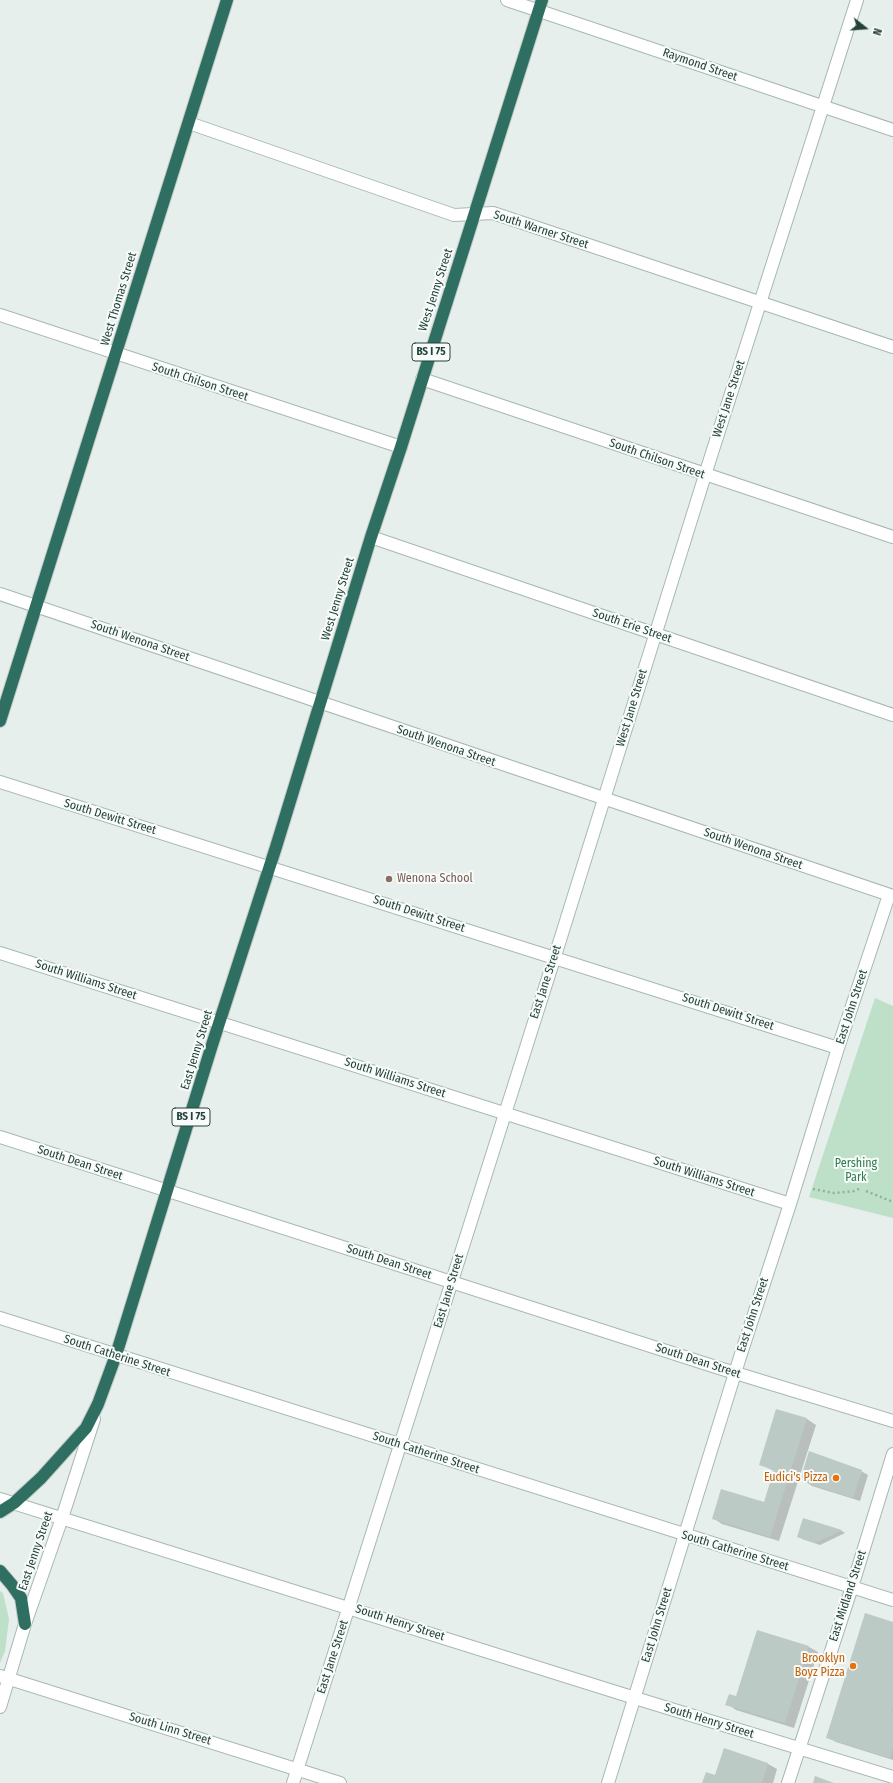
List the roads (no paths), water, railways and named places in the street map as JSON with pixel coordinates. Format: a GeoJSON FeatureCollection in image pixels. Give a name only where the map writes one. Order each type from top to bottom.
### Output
{"type":"FeatureCollection","features":[{"type":"Feature","properties":{"kind":"highway","name":"West Thomas Street"},"geometry":{"type":"LineString","coordinates":[[0,721],[227,0]]}},
{"type":"Feature","properties":{"kind":"highway","name":"West Jenny Street"},"geometry":{"type":"LineString","coordinates":[[321,704],[371,536],[401,447],[540,5]]}},
{"type":"Feature","properties":{"kind":"highway","name":"East Jenny Street"},"geometry":{"type":"LineString","coordinates":[[14,1503],[42,1478],[86,1428],[98,1404],[116,1355],[168,1192],[220,1022],[321,704]]}},
{"type":"Feature","properties":{"kind":"highway","name":"BS I 75"},"geometry":{"type":"LineString","coordinates":[[0,1512],[14,1503]]}},
{"type":"Feature","properties":{"kind":"highway"},"geometry":{"type":"LineString","coordinates":[[0,1571],[21,1598],[25,1624]]}},
{"type":"Feature","properties":{"kind":"street","name":"Raymond Street"},"geometry":{"type":"LineString","coordinates":[[507,0],[540,5],[893,130]]}},
{"type":"Feature","properties":{"kind":"street","name":"West Jane Street"},"geometry":{"type":"LineString","coordinates":[[603,798],[857,0]]}},
{"type":"Feature","properties":{"kind":"street","name":"South Warner Street"},"geometry":{"type":"LineString","coordinates":[[189,123],[454,214],[493,213],[893,347]]}},
{"type":"Feature","properties":{"kind":"street","name":"South Chilson Street"},"geometry":{"type":"LineString","coordinates":[[0,315],[401,447]]}},
{"type":"Feature","properties":{"kind":"street","name":"South Chilson Street"},"geometry":{"type":"LineString","coordinates":[[422,379],[893,537]]}},
{"type":"Feature","properties":{"kind":"street","name":"South Erie Street"},"geometry":{"type":"LineString","coordinates":[[371,536],[893,715]]}},
{"type":"Feature","properties":{"kind":"street","name":"South Wenona Street"},"geometry":{"type":"LineString","coordinates":[[0,594],[891,896]]}},
{"type":"Feature","properties":{"kind":"street","name":"South Dewitt Street"},"geometry":{"type":"LineString","coordinates":[[0,782],[838,1048]]}},
{"type":"Feature","properties":{"kind":"street","name":"East Jane Street"},"geometry":{"type":"LineString","coordinates":[[293,1783],[504,1113],[555,957],[603,798]]}},
{"type":"Feature","properties":{"kind":"street","name":"East John Street"},"geometry":{"type":"LineString","coordinates":[[608,1783],[684,1535],[790,1204],[838,1048],[891,896]]}},
{"type":"Feature","properties":{"kind":"street","name":"South Williams Street"},"geometry":{"type":"LineString","coordinates":[[0,953],[790,1204]]}},
{"type":"Feature","properties":{"kind":"street","name":"South Dean Street"},"geometry":{"type":"LineString","coordinates":[[0,1137],[735,1373],[893,1421]]}},
{"type":"Feature","properties":{"kind":"street","name":"South Catherine Street"},"geometry":{"type":"LineString","coordinates":[[0,1318],[893,1600]]}},
{"type":"Feature","properties":{"kind":"street","name":"East Jenny Street"},"geometry":{"type":"LineString","coordinates":[[0,1707],[5,1677],[62,1518],[98,1404]]}},
{"type":"Feature","properties":{"kind":"street","name":"East Midland Street"},"geometry":{"type":"LineString","coordinates":[[788,1783],[852,1587],[893,1454]]}},
{"type":"Feature","properties":{"kind":"street","name":"South Henry Street"},"geometry":{"type":"LineString","coordinates":[[0,1498],[635,1698],[893,1777]]}},
{"type":"Feature","properties":{"kind":"street","name":"South Linn Street"},"geometry":{"type":"LineString","coordinates":[[5,1677],[340,1783]]}},
{"type":"Feature","properties":{"kind":"place","name":"Wenona School"},"geometry":{"type":"Point","coordinates":[389,879]}},
{"type":"Feature","properties":{"kind":"place","name":"Eudici's Pizza"},"geometry":{"type":"Point","coordinates":[836,1478]}},
{"type":"Feature","properties":{"kind":"place","name":"Brooklyn Boyz Pizza"},"geometry":{"type":"Point","coordinates":[853,1666]}},
{"type":"Feature","properties":{"kind":"park label","name":"Pershing Park"},"geometry":{"type":"Point","coordinates":[856,1171]}}]}
